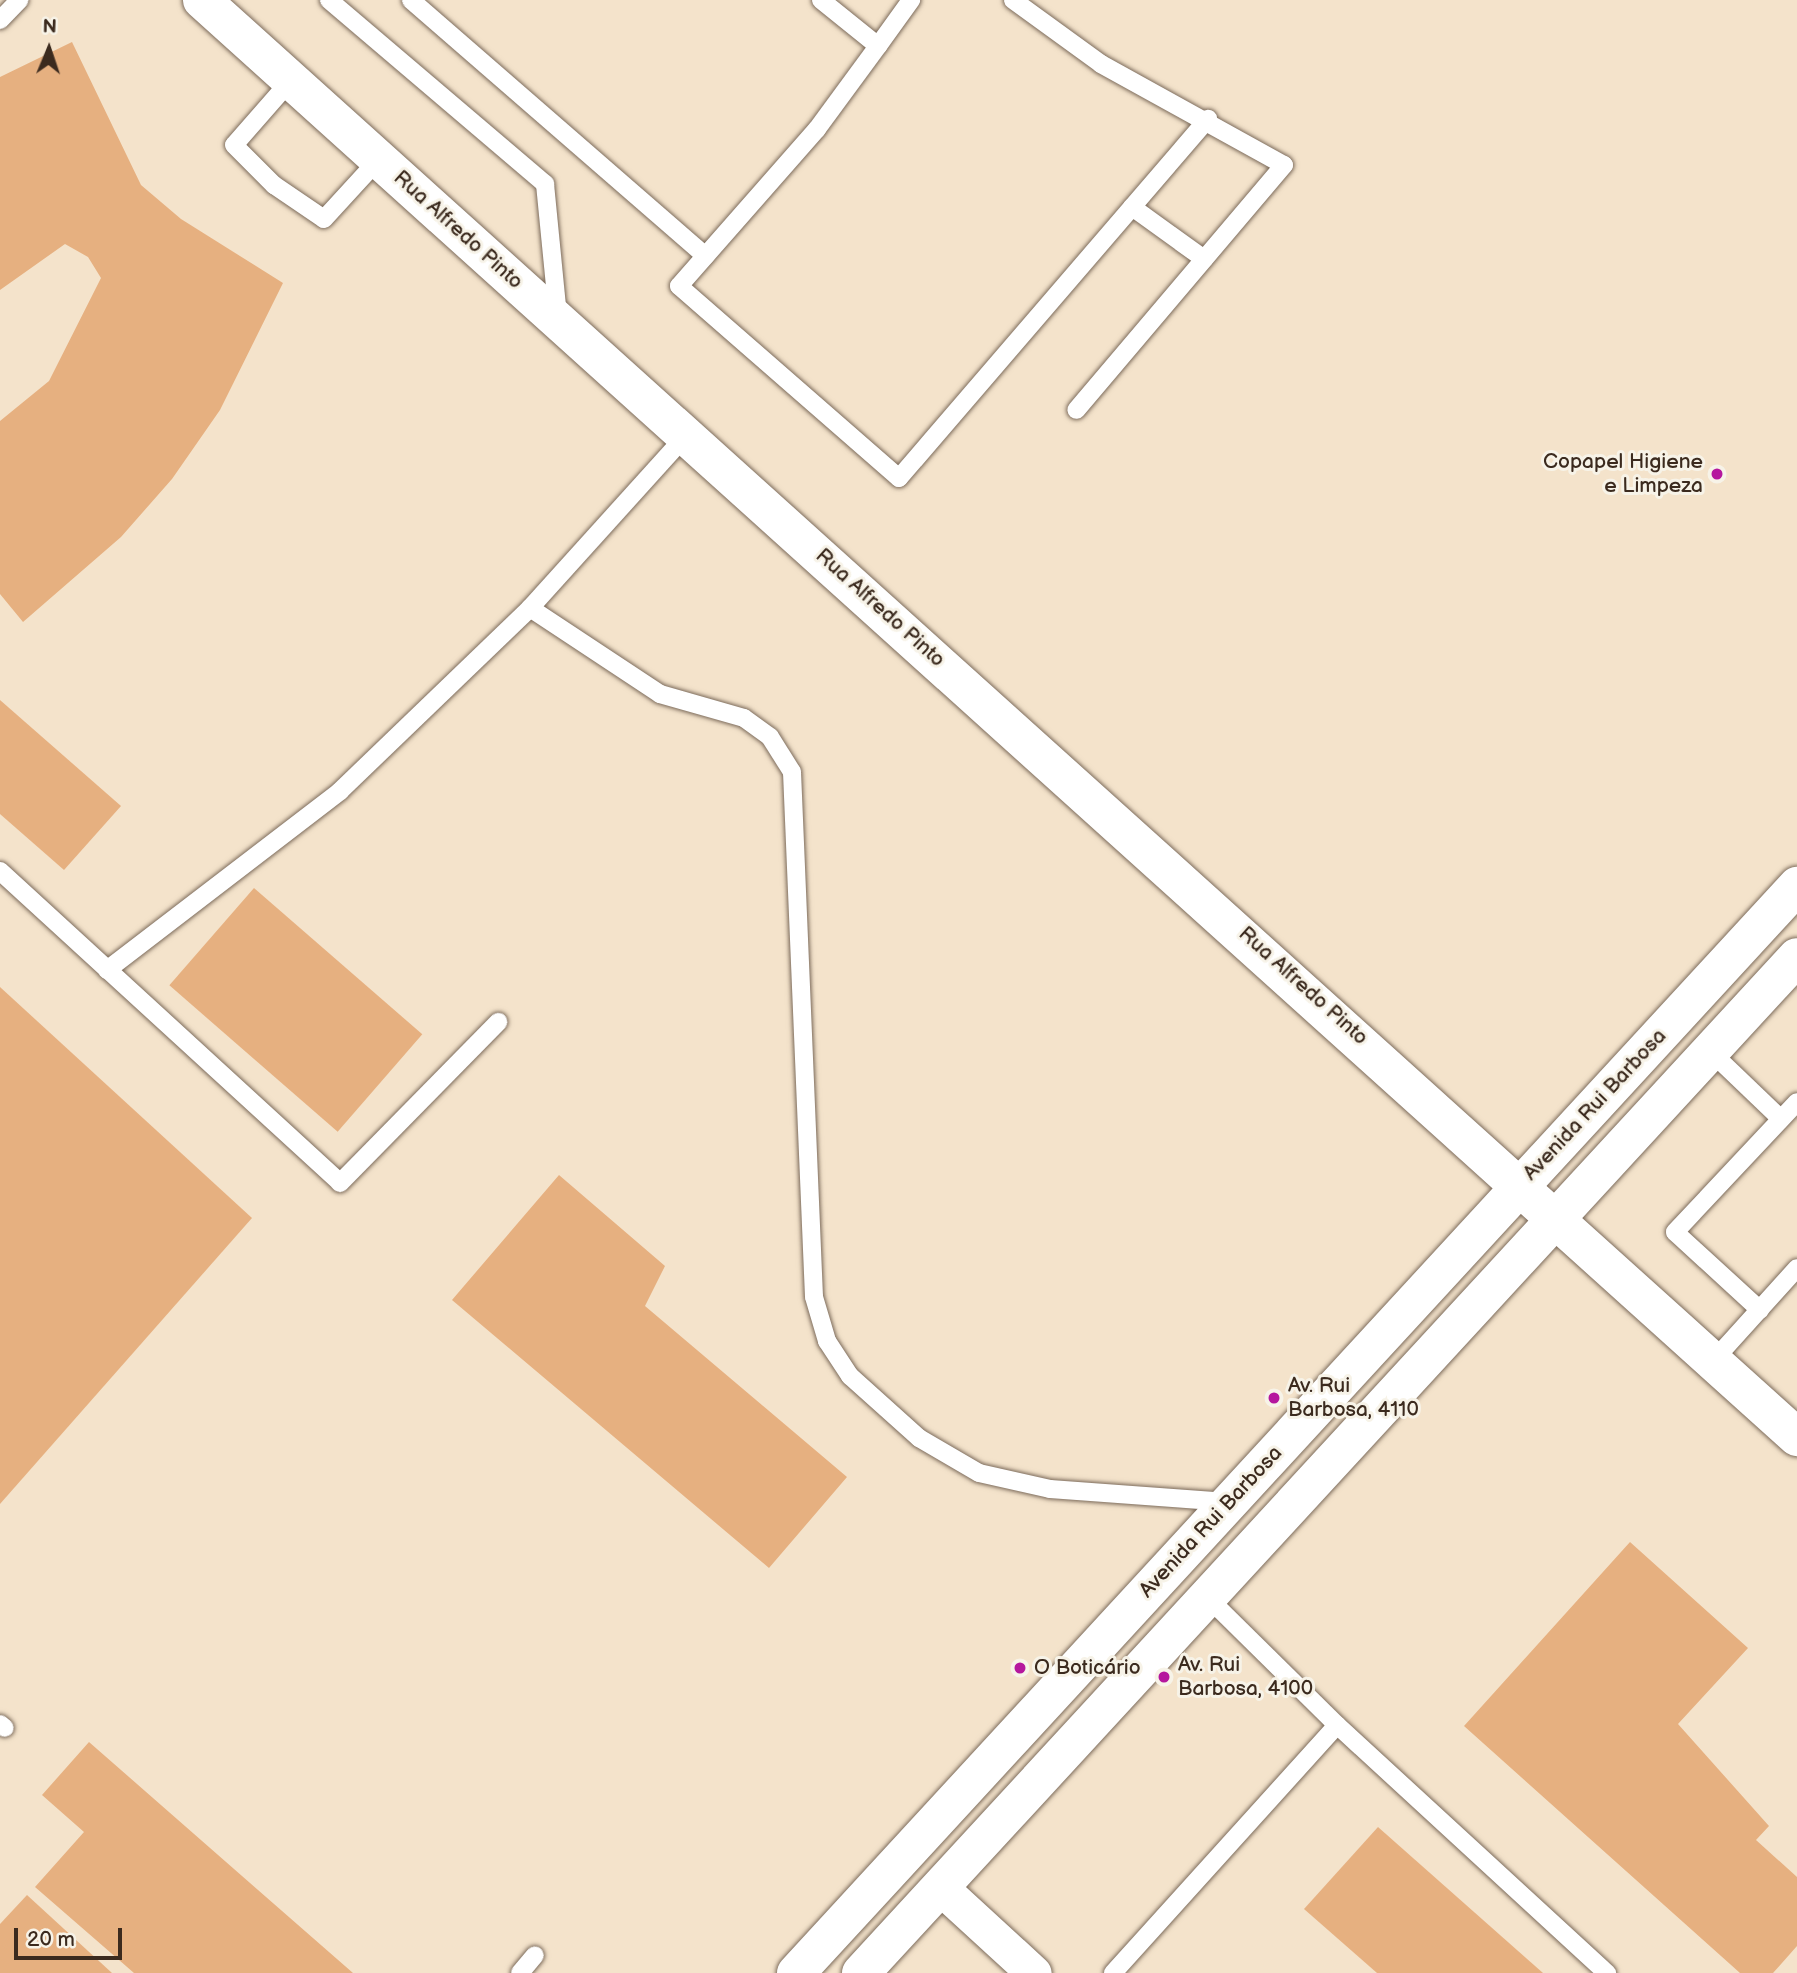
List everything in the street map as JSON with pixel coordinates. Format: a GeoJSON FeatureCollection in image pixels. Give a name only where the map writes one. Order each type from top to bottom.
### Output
{"type":"FeatureCollection","features":[{"type":"Feature","properties":{"kind":"main road","name":"Rua Alfredo Pinto"},"geometry":{"type":"LineString","coordinates":[[202,0],[687,434],[1797,1437]]}},
{"type":"Feature","properties":{"kind":"main road","name":"Avenida Rui Barbosa"},"geometry":{"type":"LineString","coordinates":[[796,1973],[1797,886]]}},
{"type":"Feature","properties":{"kind":"main road"},"geometry":{"type":"LineString","coordinates":[[861,1973],[1797,957]]}},
{"type":"Feature","properties":{"kind":"street"},"geometry":{"type":"LineString","coordinates":[[940,1888],[1034,1973]]}},
{"type":"Feature","properties":{"kind":"lane"},"geometry":{"type":"LineString","coordinates":[[0,20],[19,0]]}},
{"type":"Feature","properties":{"kind":"lane"},"geometry":{"type":"LineString","coordinates":[[328,0],[544,184],[558,320]]}},
{"type":"Feature","properties":{"kind":"lane"},"geometry":{"type":"LineString","coordinates":[[411,0],[705,256]]}},
{"type":"Feature","properties":{"kind":"lane"},"geometry":{"type":"LineString","coordinates":[[821,0],[878,46]]}},
{"type":"Feature","properties":{"kind":"lane"},"geometry":{"type":"LineString","coordinates":[[911,0],[817,129],[679,286],[899,478],[1208,119]]}},
{"type":"Feature","properties":{"kind":"lane"},"geometry":{"type":"LineString","coordinates":[[1013,0],[1101,64],[1208,119],[1283,165],[1076,410]]}},
{"type":"Feature","properties":{"kind":"lane"},"geometry":{"type":"LineString","coordinates":[[290,80],[234,145],[274,185],[324,219],[379,159]]}},
{"type":"Feature","properties":{"kind":"lane"},"geometry":{"type":"LineString","coordinates":[[1132,207],[1204,259]]}},
{"type":"Feature","properties":{"kind":"lane"},"geometry":{"type":"LineString","coordinates":[[107,970],[340,791],[530,608],[687,434]]}},
{"type":"Feature","properties":{"kind":"lane"},"geometry":{"type":"LineString","coordinates":[[530,608],[660,694],[744,718],[770,737],[792,772],[814,1297],[827,1341],[849,1376],[919,1438],[979,1473],[1051,1489],[1230,1502]]}},
{"type":"Feature","properties":{"kind":"lane"},"geometry":{"type":"LineString","coordinates":[[0,871],[340,1183],[498,1022]]}},
{"type":"Feature","properties":{"kind":"lane"},"geometry":{"type":"LineString","coordinates":[[1710,1051],[1781,1119]]}},
{"type":"Feature","properties":{"kind":"lane"},"geometry":{"type":"LineString","coordinates":[[1760,1310],[1675,1231],[1797,1102]]}},
{"type":"Feature","properties":{"kind":"lane"},"geometry":{"type":"LineString","coordinates":[[1713,1361],[1797,1268]]}},
{"type":"Feature","properties":{"kind":"lane"},"geometry":{"type":"LineString","coordinates":[[1207,1597],[1337,1725],[1607,1973]]}},
{"type":"Feature","properties":{"kind":"lane"},"geometry":{"type":"LineString","coordinates":[[1113,1973],[1337,1725]]}},
{"type":"Feature","properties":{"kind":"lane"},"geometry":{"type":"LineString","coordinates":[[520,1973],[535,1955]]}},
{"type":"Feature","properties":{"kind":"building"},"geometry":{"type":"Polygon","coordinates":[[[72,42],[141,185],[181,219],[283,283],[220,410],[172,479],[121,537],[23,622],[0,594],[0,421],[49,381],[101,278],[88,257],[65,244],[0,290],[0,77],[72,42]]]}},
{"type":"Feature","properties":{"kind":"building"},"geometry":{"type":"Polygon","coordinates":[[[0,700],[121,806],[64,870],[0,814],[0,700]]]}},
{"type":"Feature","properties":{"kind":"building"},"geometry":{"type":"Polygon","coordinates":[[[254,888],[422,1034],[338,1132],[169,985],[254,888]]]}},
{"type":"Feature","properties":{"kind":"building"},"geometry":{"type":"Polygon","coordinates":[[[0,987],[252,1218],[0,1504],[0,987]]]}},
{"type":"Feature","properties":{"kind":"building"},"geometry":{"type":"Polygon","coordinates":[[[559,1175],[665,1266],[645,1306],[847,1477],[769,1568],[452,1300],[559,1175]]]}},
{"type":"Feature","properties":{"kind":"building"},"geometry":{"type":"Polygon","coordinates":[[[1630,1542],[1748,1648],[1678,1724],[1769,1826],[1756,1840],[1797,1877],[1797,1946],[1773,1973],[1740,1973],[1464,1726],[1630,1542]]]}},
{"type":"Feature","properties":{"kind":"building"},"geometry":{"type":"Polygon","coordinates":[[[89,1742],[353,1973],[134,1973],[35,1887],[84,1832],[42,1795],[89,1742]]]}},
{"type":"Feature","properties":{"kind":"building"},"geometry":{"type":"Polygon","coordinates":[[[1378,1827],[1543,1973],[1377,1973],[1304,1909],[1378,1827]]]}},
{"type":"Feature","properties":{"kind":"building"},"geometry":{"type":"Polygon","coordinates":[[[27,1895],[112,1973],[0,1973],[0,1924],[27,1895]]]}},
{"type":"Feature","properties":{"kind":"place","name":"Copapel Higiene e Limpeza"},"geometry":{"type":"Point","coordinates":[1717,474]}},
{"type":"Feature","properties":{"kind":"place","name":"Av. Rui Barbosa, 4110"},"geometry":{"type":"Point","coordinates":[1274,1398]}},
{"type":"Feature","properties":{"kind":"place","name":"O Boticário"},"geometry":{"type":"Point","coordinates":[1020,1668]}},
{"type":"Feature","properties":{"kind":"place","name":"Av. Rui Barbosa, 4100"},"geometry":{"type":"Point","coordinates":[1164,1677]}}]}
